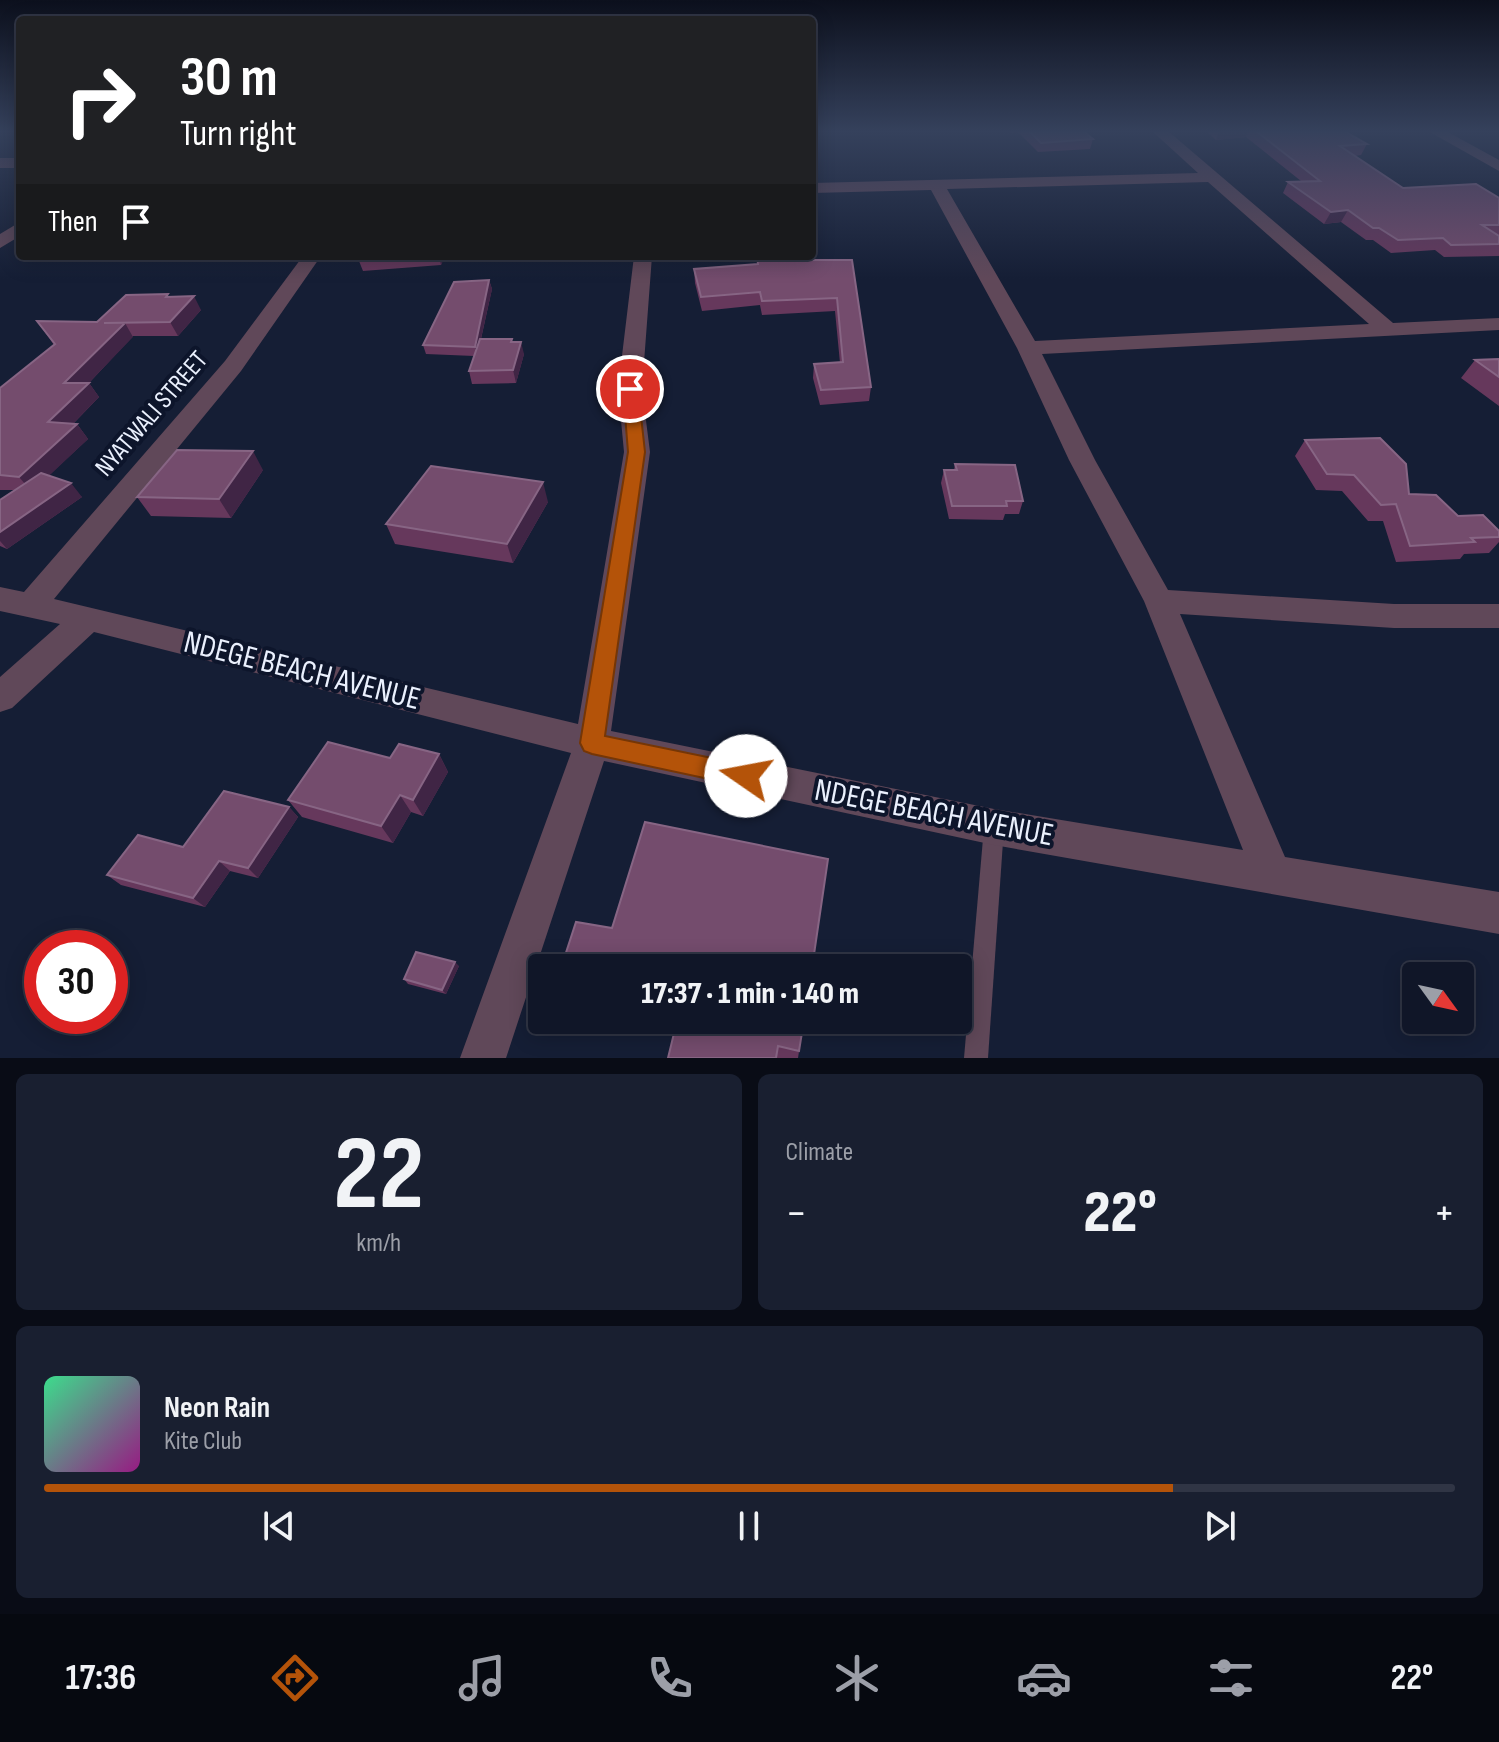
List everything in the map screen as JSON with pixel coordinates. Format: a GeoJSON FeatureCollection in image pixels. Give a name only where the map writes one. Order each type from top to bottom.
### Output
{"type":"FeatureCollection","features":[{"type":"Feature","properties":{"kind":"street"},"geometry":{"type":"LineString","coordinates":[[816,188],[1110,180]]}},
{"type":"Feature","properties":{"kind":"street"},"geometry":{"type":"LineString","coordinates":[[1217,180],[1386,328]]}},
{"type":"Feature","properties":{"kind":"street"},"geometry":{"type":"LineString","coordinates":[[937,186],[1028,348],[1082,460],[1159,601],[1271,872]]}},
{"type":"Feature","properties":{"kind":"street"},"geometry":{"type":"LineString","coordinates":[[0,243],[16,230]]}},
{"type":"Feature","properties":{"kind":"street","name":"NYATWALI STREET"},"geometry":{"type":"LineString","coordinates":[[15,603],[233,366],[309,260]]}},
{"type":"Feature","properties":{"kind":"street"},"geometry":{"type":"LineString","coordinates":[[483,1058],[592,743],[637,452],[630,389],[643,260]]}},
{"type":"Feature","properties":{"kind":"street"},"geometry":{"type":"LineString","coordinates":[[1028,348],[1499,324]]}},
{"type":"Feature","properties":{"kind":"street"},"geometry":{"type":"LineString","coordinates":[[1159,601],[1394,616],[1499,616]]}},
{"type":"Feature","properties":{"kind":"street","name":"NDEGE BEACH AVENUE"},"geometry":{"type":"LineString","coordinates":[[15,603],[88,618],[592,743],[994,827],[1499,913]]}},
{"type":"Feature","properties":{"kind":"street"},"geometry":{"type":"LineString","coordinates":[[0,698],[88,618]]}},
{"type":"Feature","properties":{"kind":"lane"},"geometry":{"type":"LineString","coordinates":[[976,1058],[994,827]]}},
{"type":"Feature","properties":{"kind":"building"},"geometry":{"type":"Polygon","coordinates":[[[1392,180],[1403,188],[1476,184],[1499,198],[1499,225],[1482,225],[1499,236],[1499,244],[1451,245],[1443,238],[1398,240],[1379,228],[1373,228],[1348,210],[1331,212],[1288,182],[1392,180]]]}},
{"type":"Feature","properties":{"kind":"building"},"geometry":{"type":"Polygon","coordinates":[[[758,260],[852,260],[871,387],[821,390],[814,364],[843,362],[837,298],[762,301],[760,292],[701,297],[694,269],[758,264],[758,260]]]}},
{"type":"Feature","properties":{"kind":"building"},"geometry":{"type":"Polygon","coordinates":[[[489,280],[475,347],[423,345],[454,282],[489,280]]]}},
{"type":"Feature","properties":{"kind":"building"},"geometry":{"type":"Polygon","coordinates":[[[168,294],[166,297],[194,296],[170,322],[104,323],[125,323],[64,383],[89,383],[48,422],[77,424],[19,477],[0,475],[0,388],[55,344],[37,321],[97,322],[126,295],[168,294]]]}},
{"type":"Feature","properties":{"kind":"building"},"geometry":{"type":"Polygon","coordinates":[[[480,339],[521,342],[513,370],[469,371],[480,339]]]}},
{"type":"Feature","properties":{"kind":"building"},"geometry":{"type":"Polygon","coordinates":[[[1499,359],[1499,377],[1475,360],[1499,359]]]}},
{"type":"Feature","properties":{"kind":"building"},"geometry":{"type":"Polygon","coordinates":[[[1380,438],[1406,464],[1409,494],[1436,495],[1458,516],[1483,515],[1499,531],[1499,537],[1471,538],[1475,542],[1410,546],[1396,504],[1381,505],[1354,475],[1327,474],[1305,440],[1380,438]]]}},
{"type":"Feature","properties":{"kind":"building"},"geometry":{"type":"Polygon","coordinates":[[[177,450],[253,451],[219,499],[137,497],[177,450]]]}},
{"type":"Feature","properties":{"kind":"building"},"geometry":{"type":"Polygon","coordinates":[[[955,464],[1015,465],[1023,501],[1006,501],[1007,506],[952,506],[944,470],[957,470],[955,464]]]}},
{"type":"Feature","properties":{"kind":"building"},"geometry":{"type":"Polygon","coordinates":[[[431,466],[543,482],[507,544],[386,524],[431,466]]]}},
{"type":"Feature","properties":{"kind":"building"},"geometry":{"type":"Polygon","coordinates":[[[41,473],[71,483],[0,532],[0,500],[41,473]]]}},
{"type":"Feature","properties":{"kind":"building"},"geometry":{"type":"Polygon","coordinates":[[[328,742],[390,758],[399,744],[439,754],[413,800],[400,795],[381,826],[288,800],[328,742]]]}},
{"type":"Feature","properties":{"kind":"building"},"geometry":{"type":"Polygon","coordinates":[[[224,791],[289,807],[248,868],[219,861],[193,898],[107,875],[138,835],[183,847],[224,791]]]}},
{"type":"Feature","properties":{"kind":"building"},"geometry":{"type":"Polygon","coordinates":[[[645,822],[828,859],[814,954],[566,954],[576,922],[612,928],[645,822]]]}},
{"type":"Feature","properties":{"kind":"building"},"geometry":{"type":"Polygon","coordinates":[[[416,952],[455,962],[442,990],[404,979],[416,952]]]}},
{"type":"Feature","properties":{"kind":"building"},"geometry":{"type":"Polygon","coordinates":[[[674,1034],[802,1034],[799,1051],[778,1046],[776,1058],[668,1058],[674,1034]]]}},
{"type":"Feature","properties":{"kind":"route"},"geometry":{"type":"LineString","coordinates":[[630,389],[637,452],[592,743],[746,776]]}}]}
